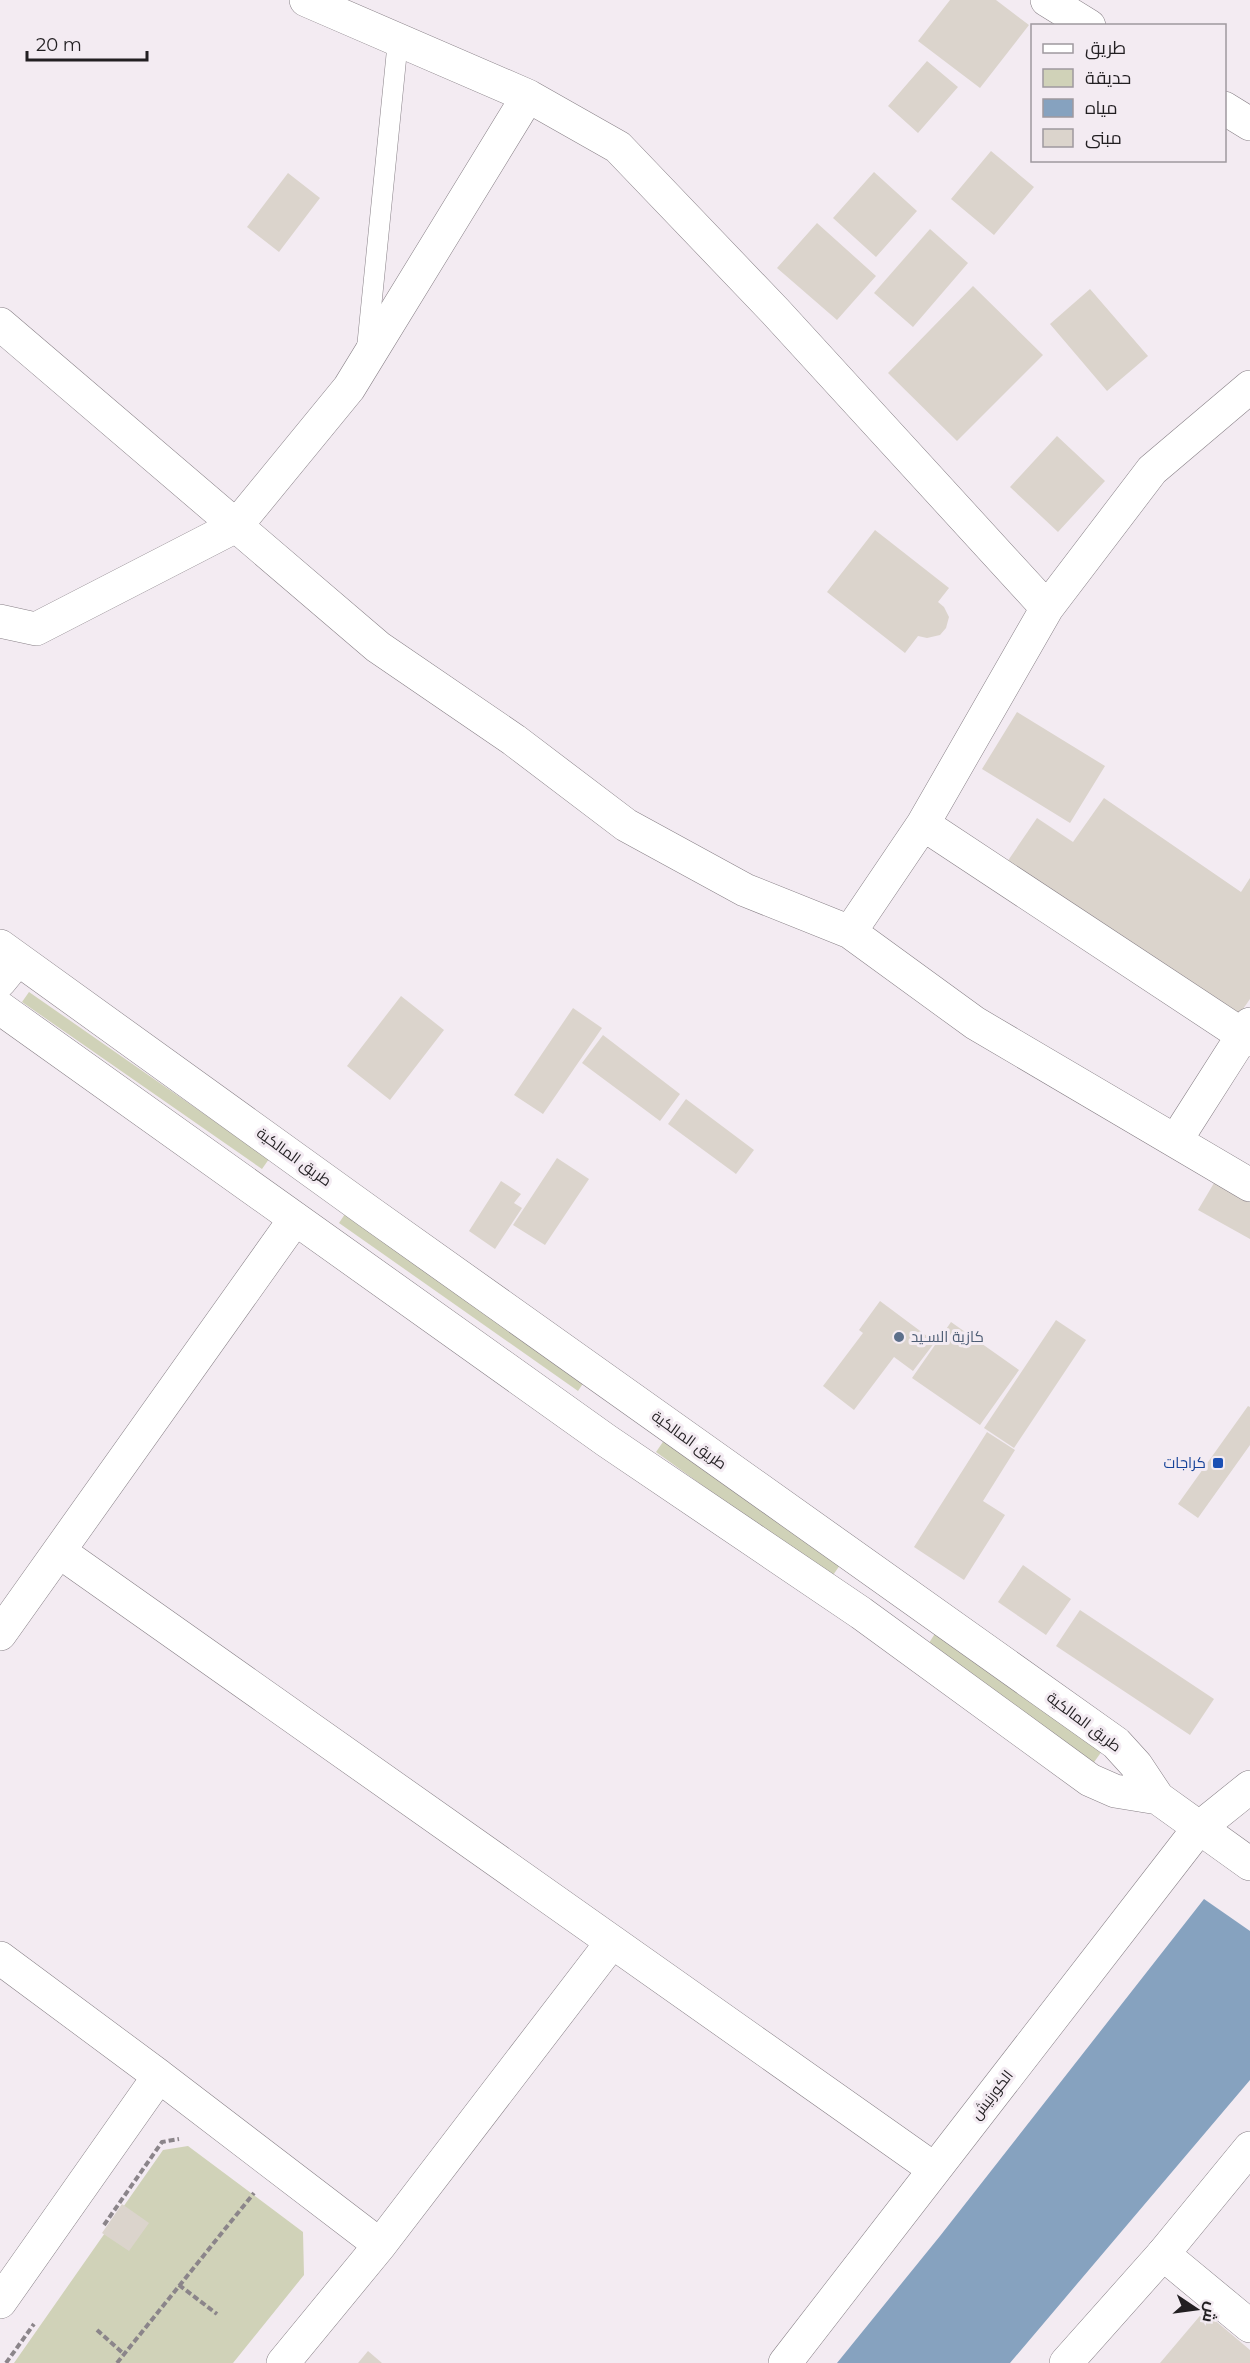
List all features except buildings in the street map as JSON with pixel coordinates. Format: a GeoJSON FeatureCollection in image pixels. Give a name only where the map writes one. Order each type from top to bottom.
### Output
{"type":"FeatureCollection","features":[{"type":"Feature","properties":{"kind":"street"},"geometry":{"type":"LineString","coordinates":[[306,0],[528,96],[618,147],[775,311],[1047,608]]}},
{"type":"Feature","properties":{"kind":"street"},"geometry":{"type":"LineString","coordinates":[[1047,0],[1086,24]]}},
{"type":"Feature","properties":{"kind":"street"},"geometry":{"type":"LineString","coordinates":[[0,621],[36,629],[236,526],[349,388],[528,96]]}},
{"type":"Feature","properties":{"kind":"street"},"geometry":{"type":"LineString","coordinates":[[1226,109],[1250,124]]}},
{"type":"Feature","properties":{"kind":"street"},"geometry":{"type":"LineString","coordinates":[[0,324],[378,647],[514,740],[626,825],[745,890],[850,932],[975,1023],[1250,1185]]}},
{"type":"Feature","properties":{"kind":"street"},"geometry":{"type":"LineString","coordinates":[[850,932],[923,824],[1047,608],[1152,470],[1250,387]]}},
{"type":"Feature","properties":{"kind":"street"},"geometry":{"type":"LineString","coordinates":[[923,824],[1247,1033],[1176,1140]]}},
{"type":"Feature","properties":{"kind":"street","name":"طريق المالكية"},"geometry":{"type":"LineString","coordinates":[[6,962],[324,1179],[1116,1743],[1136,1765],[1158,1798]]}},
{"type":"Feature","properties":{"kind":"street"},"geometry":{"type":"LineString","coordinates":[[0,1008],[607,1442],[861,1613],[1090,1780],[1115,1791],[1158,1798],[1243,1859]]}},
{"type":"Feature","properties":{"kind":"street"},"geometry":{"type":"LineString","coordinates":[[0,1634],[324,1179]]}},
{"type":"Feature","properties":{"kind":"street"},"geometry":{"type":"LineString","coordinates":[[607,1442],[636,1402]]}},
{"type":"Feature","properties":{"kind":"street"},"geometry":{"type":"LineString","coordinates":[[60,1552],[934,2169]]}},
{"type":"Feature","properties":{"kind":"street"},"geometry":{"type":"LineString","coordinates":[[861,1613],[885,1580]]}},
{"type":"Feature","properties":{"kind":"street","name":"الكورنيش"},"geometry":{"type":"LineString","coordinates":[[785,2363],[1199,1828],[1250,1787]]}},
{"type":"Feature","properties":{"kind":"street"},"geometry":{"type":"LineString","coordinates":[[283,2363],[380,2245],[612,1942]]}},
{"type":"Feature","properties":{"kind":"street"},"geometry":{"type":"LineString","coordinates":[[0,1958],[380,2245]]}},
{"type":"Feature","properties":{"kind":"street"},"geometry":{"type":"LineString","coordinates":[[0,2302],[159,2076]]}},
{"type":"Feature","properties":{"kind":"street"},"geometry":{"type":"LineString","coordinates":[[1066,2363],[1163,2254],[1250,2148]]}},
{"type":"Feature","properties":{"kind":"street"},"geometry":{"type":"LineString","coordinates":[[1163,2254],[1250,2326]]}},
{"type":"Feature","properties":{"kind":"lane"},"geometry":{"type":"LineString","coordinates":[[365,361],[398,40]]}},
{"type":"Feature","properties":{"kind":"path"},"geometry":{"type":"LineString","coordinates":[[162,2142],[182,2139],[188,2141]]}},
{"type":"Feature","properties":{"kind":"path"},"geometry":{"type":"LineString","coordinates":[[117,2363],[256,2189]]}},
{"type":"Feature","properties":{"kind":"path"},"geometry":{"type":"LineString","coordinates":[[179,2285],[217,2314]]}},
{"type":"Feature","properties":{"kind":"path"},"geometry":{"type":"LineString","coordinates":[[97,2330],[124,2354]]}},
{"type":"Feature","properties":{"kind":"green space"},"geometry":{"type":"Polygon","coordinates":[[[29,992],[269,1159],[262,1169],[22,1002],[29,992]]]}},
{"type":"Feature","properties":{"kind":"green space"},"geometry":{"type":"Polygon","coordinates":[[[345,1214],[584,1382],[578,1391],[339,1223],[345,1214]]]}},
{"type":"Feature","properties":{"kind":"green space"},"geometry":{"type":"Polygon","coordinates":[[[665,1439],[840,1565],[831,1578],[656,1452],[665,1439]]]}},
{"type":"Feature","properties":{"kind":"green space"},"geometry":{"type":"Polygon","coordinates":[[[936,1632],[1102,1751],[1092,1765],[927,1646],[936,1632]]]}},
{"type":"Feature","properties":{"kind":"green space"},"geometry":{"type":"Polygon","coordinates":[[[188,2146],[303,2232],[304,2275],[233,2363],[14,2363],[163,2150],[188,2146]]]}},
{"type":"Feature","properties":{"kind":"water"},"geometry":{"type":"Polygon","coordinates":[[[1204,1899],[1250,1931],[1250,2080],[1010,2363],[837,2363],[940,2236],[1204,1899]]]}},
{"type":"Feature","properties":{"kind":"place","name":"كازية السـيد"},"geometry":{"type":"Point","coordinates":[899,1337]}},
{"type":"Feature","properties":{"kind":"place","name":"كراجات"},"geometry":{"type":"Point","coordinates":[1218,1463]}}]}
